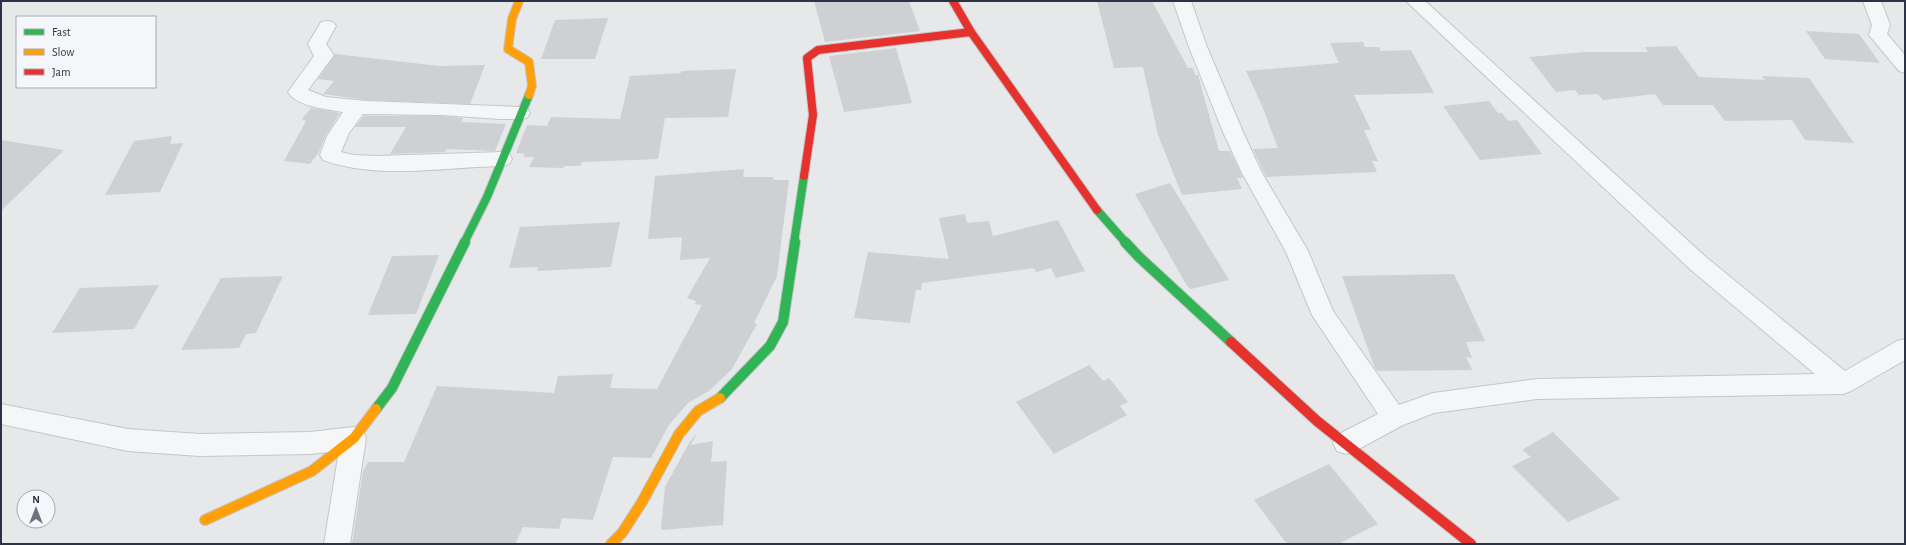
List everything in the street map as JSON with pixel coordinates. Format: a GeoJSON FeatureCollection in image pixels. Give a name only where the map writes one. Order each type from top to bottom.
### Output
{"type":"FeatureCollection","features":[{"type":"Feature","properties":{"kind":"street"},"geometry":{"type":"LineString","coordinates":[[206,520],[312,471],[354,438],[392,388],[487,197],[532,86],[528,62],[508,49],[512,19],[519,1]]}},
{"type":"Feature","properties":{"kind":"street"},"geometry":{"type":"LineString","coordinates":[[953,1],[971,32],[1089,200],[1139,257],[1317,420],[1471,544]]}},
{"type":"Feature","properties":{"kind":"street"},"geometry":{"type":"LineString","coordinates":[[1182,1],[1198,47],[1233,132],[1252,173],[1298,250],[1323,315],[1394,418]]}},
{"type":"Feature","properties":{"kind":"street"},"geometry":{"type":"LineString","coordinates":[[1415,1],[1699,264],[1843,384]]}},
{"type":"Feature","properties":{"kind":"street"},"geometry":{"type":"LineString","coordinates":[[1872,1],[1881,25],[1878,35],[1905,67]]}},
{"type":"Feature","properties":{"kind":"street"},"geometry":{"type":"LineString","coordinates":[[327,26],[317,44],[320,52],[325,55],[297,92],[304,98],[357,108],[460,110],[487,114],[520,113]]}},
{"type":"Feature","properties":{"kind":"street"},"geometry":{"type":"LineString","coordinates":[[611,544],[622,533],[642,502],[679,434],[698,411],[719,399],[745,374],[770,346],[783,322],[814,115],[807,58],[818,50],[971,32]]}},
{"type":"Feature","properties":{"kind":"street"},"geometry":{"type":"LineString","coordinates":[[357,108],[340,129],[330,155],[344,161],[359,163],[430,163],[502,159]]}},
{"type":"Feature","properties":{"kind":"street"},"geometry":{"type":"LineString","coordinates":[[1346,443],[1394,418],[1433,403],[1538,390],[1843,384],[1905,348]]}},
{"type":"Feature","properties":{"kind":"street"},"geometry":{"type":"LineString","coordinates":[[1,414],[128,440],[193,445],[310,443],[354,438]]}},
{"type":"Feature","properties":{"kind":"street"},"geometry":{"type":"LineString","coordinates":[[337,544],[354,438]]}},
{"type":"Feature","properties":{"kind":"building"},"geometry":{"type":"Polygon","coordinates":[[[814,1],[909,1],[920,31],[825,42],[814,1]]]}},
{"type":"Feature","properties":{"kind":"building"},"geometry":{"type":"Polygon","coordinates":[[[1097,1],[1152,1],[1188,68],[1193,68],[1195,75],[1198,75],[1219,151],[1230,151],[1243,178],[1237,178],[1242,189],[1182,195],[1158,135],[1143,67],[1114,68],[1097,1]]]}},
{"type":"Feature","properties":{"kind":"building"},"geometry":{"type":"Polygon","coordinates":[[[608,18],[595,59],[541,59],[555,20],[608,18]]]}},
{"type":"Feature","properties":{"kind":"building"},"geometry":{"type":"Polygon","coordinates":[[[1806,31],[1859,34],[1880,63],[1825,59],[1806,31]]]}},
{"type":"Feature","properties":{"kind":"building"},"geometry":{"type":"Polygon","coordinates":[[[1363,42],[1365,47],[1379,47],[1381,51],[1411,50],[1434,93],[1354,95],[1371,130],[1364,130],[1378,161],[1372,161],[1377,172],[1266,177],[1253,149],[1278,148],[1262,106],[1246,71],[1339,63],[1330,43],[1363,42]]]}},
{"type":"Feature","properties":{"kind":"building"},"geometry":{"type":"Polygon","coordinates":[[[1676,46],[1699,77],[1765,80],[1762,76],[1809,78],[1854,143],[1805,140],[1792,120],[1725,121],[1713,105],[1663,105],[1655,94],[1603,100],[1598,94],[1579,95],[1575,90],[1556,92],[1529,57],[1585,52],[1648,52],[1645,47],[1676,46]]]}},
{"type":"Feature","properties":{"kind":"building"},"geometry":{"type":"Polygon","coordinates":[[[896,48],[912,103],[844,112],[829,56],[896,48]]]}},
{"type":"Feature","properties":{"kind":"building"},"geometry":{"type":"Polygon","coordinates":[[[335,54],[439,66],[485,65],[470,104],[366,100],[323,94],[334,81],[318,79],[335,54]]]}},
{"type":"Feature","properties":{"kind":"building"},"geometry":{"type":"Polygon","coordinates":[[[736,69],[728,117],[665,118],[658,159],[582,162],[580,166],[564,166],[563,168],[529,167],[534,157],[523,157],[525,154],[516,153],[527,125],[547,126],[551,117],[620,119],[630,76],[681,73],[681,71],[736,69]]]}},
{"type":"Feature","properties":{"kind":"building"},"geometry":{"type":"Polygon","coordinates":[[[1489,101],[1498,113],[1502,113],[1508,121],[1517,120],[1542,154],[1480,160],[1443,106],[1489,101]]]}},
{"type":"Feature","properties":{"kind":"building"},"geometry":{"type":"Polygon","coordinates":[[[311,108],[340,113],[326,135],[319,152],[310,164],[284,161],[306,121],[302,119],[311,108]]]}},
{"type":"Feature","properties":{"kind":"building"},"geometry":{"type":"Polygon","coordinates":[[[364,116],[441,116],[463,118],[461,122],[506,124],[495,151],[447,149],[445,152],[390,154],[406,127],[355,127],[364,116]]]}},
{"type":"Feature","properties":{"kind":"building"},"geometry":{"type":"Polygon","coordinates":[[[172,136],[170,144],[183,143],[160,192],[105,195],[134,141],[172,136]]]}},
{"type":"Feature","properties":{"kind":"building"},"geometry":{"type":"Polygon","coordinates":[[[1,140],[64,150],[1,211],[1,140]]]}},
{"type":"Feature","properties":{"kind":"building"},"geometry":{"type":"Polygon","coordinates":[[[744,169],[743,177],[773,177],[773,180],[789,180],[777,276],[754,323],[757,324],[732,369],[709,391],[688,403],[669,425],[651,458],[613,457],[593,520],[562,518],[559,529],[523,527],[515,544],[352,544],[363,471],[368,462],[404,462],[437,386],[554,393],[558,376],[613,374],[610,388],[657,389],[702,305],[695,304],[696,301],[687,298],[710,258],[680,260],[682,237],[648,239],[655,176],[744,169]]]}},
{"type":"Feature","properties":{"kind":"building"},"geometry":{"type":"Polygon","coordinates":[[[1170,183],[1229,280],[1191,289],[1187,286],[1135,194],[1170,183]]]}},
{"type":"Feature","properties":{"kind":"building"},"geometry":{"type":"Polygon","coordinates":[[[965,214],[967,223],[989,221],[993,236],[1058,220],[1085,271],[1056,278],[1051,268],[1036,272],[1034,268],[922,283],[921,290],[916,290],[910,323],[854,318],[868,252],[949,259],[939,218],[965,214]]]}},
{"type":"Feature","properties":{"kind":"building"},"geometry":{"type":"Polygon","coordinates":[[[620,222],[611,267],[537,271],[538,267],[509,268],[520,227],[620,222]]]}},
{"type":"Feature","properties":{"kind":"building"},"geometry":{"type":"Polygon","coordinates":[[[439,255],[416,314],[368,315],[392,256],[439,255]]]}},
{"type":"Feature","properties":{"kind":"building"},"geometry":{"type":"Polygon","coordinates":[[[1454,274],[1485,341],[1466,342],[1472,358],[1466,357],[1472,370],[1377,371],[1342,276],[1454,274]]]}},
{"type":"Feature","properties":{"kind":"building"},"geometry":{"type":"Polygon","coordinates":[[[283,276],[256,333],[246,334],[239,348],[181,350],[221,278],[283,276]]]}},
{"type":"Feature","properties":{"kind":"building"},"geometry":{"type":"Polygon","coordinates":[[[159,285],[134,329],[52,333],[80,288],[159,285]]]}},
{"type":"Feature","properties":{"kind":"building"},"geometry":{"type":"Polygon","coordinates":[[[1089,365],[1103,381],[1109,378],[1128,402],[1120,406],[1127,415],[1054,454],[1016,402],[1089,365]]]}},
{"type":"Feature","properties":{"kind":"building"},"geometry":{"type":"Polygon","coordinates":[[[1553,432],[1620,499],[1568,522],[1512,466],[1531,457],[1522,450],[1553,432]]]}},
{"type":"Feature","properties":{"kind":"building"},"geometry":{"type":"Polygon","coordinates":[[[697,433],[691,445],[713,441],[711,462],[727,461],[723,525],[661,530],[665,487],[689,443],[697,433]]]}},
{"type":"Feature","properties":{"kind":"building"},"geometry":{"type":"Polygon","coordinates":[[[1329,464],[1378,524],[1338,544],[1287,544],[1254,500],[1329,464]]]}},
{"type":"Feature","properties":{"kind":"traffic: fast"},"geometry":{"type":"LineString","coordinates":[[376,409],[392,388],[487,197],[529,95]]}},
{"type":"Feature","properties":{"kind":"traffic: fast"},"geometry":{"type":"LineString","coordinates":[[720,398],[770,346],[783,322],[804,176]]}},
{"type":"Feature","properties":{"kind":"traffic: fast"},"geometry":{"type":"LineString","coordinates":[[1097,210],[1139,257],[1231,342]]}},
{"type":"Feature","properties":{"kind":"traffic: slow"},"geometry":{"type":"LineString","coordinates":[[519,1],[512,19],[508,49],[529,62],[532,86],[529,95]]}},
{"type":"Feature","properties":{"kind":"traffic: slow"},"geometry":{"type":"LineString","coordinates":[[611,544],[622,533],[642,502],[679,434],[698,411],[720,398]]}},
{"type":"Feature","properties":{"kind":"traffic: slow"},"geometry":{"type":"LineString","coordinates":[[205,520],[312,471],[354,438],[376,409]]}},
{"type":"Feature","properties":{"kind":"traffic: jam"},"geometry":{"type":"LineString","coordinates":[[953,1],[971,32],[1097,210]]}},
{"type":"Feature","properties":{"kind":"traffic: jam"},"geometry":{"type":"LineString","coordinates":[[804,176],[813,115],[807,58],[818,50],[971,32]]}},
{"type":"Feature","properties":{"kind":"traffic: jam"},"geometry":{"type":"LineString","coordinates":[[1231,342],[1317,421],[1471,544]]}}]}
